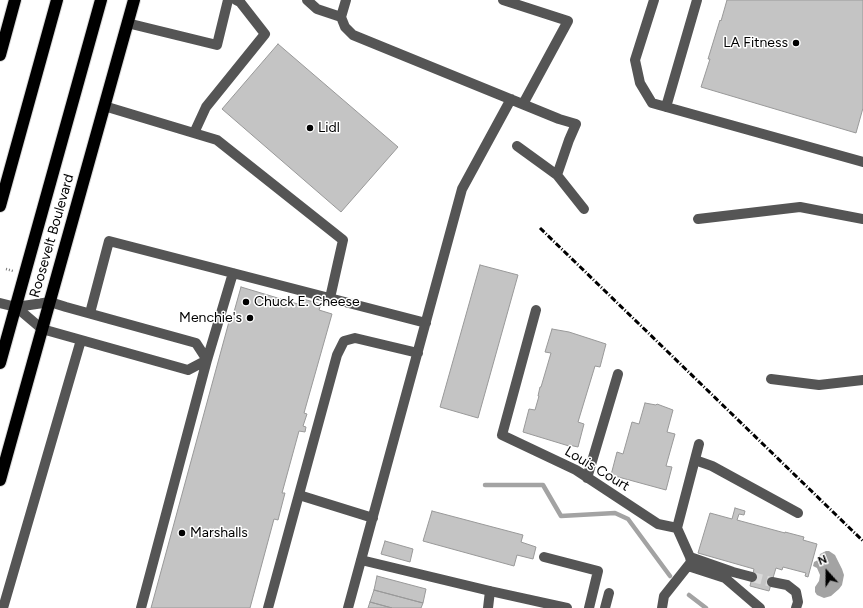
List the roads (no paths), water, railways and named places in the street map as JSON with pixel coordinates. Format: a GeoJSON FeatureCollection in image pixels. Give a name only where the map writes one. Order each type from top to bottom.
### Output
{"type":"FeatureCollection","features":[{"type":"Feature","properties":{"kind":"highway"},"geometry":{"type":"LineString","coordinates":[[0,55],[15,0]]}},
{"type":"Feature","properties":{"kind":"highway"},"geometry":{"type":"LineString","coordinates":[[0,206],[57,0]]}},
{"type":"Feature","properties":{"kind":"highway","name":"Roosevelt Boulevard"},"geometry":{"type":"LineString","coordinates":[[0,363],[101,0]]}},
{"type":"Feature","properties":{"kind":"highway","name":"Roosevelt Boulevard"},"geometry":{"type":"LineString","coordinates":[[0,480],[134,0]]}},
{"type":"Feature","properties":{"kind":"street"},"geometry":{"type":"LineString","coordinates":[[127,23],[216,46],[228,0]]}},
{"type":"Feature","properties":{"kind":"street"},"geometry":{"type":"LineString","coordinates":[[194,133],[206,107],[265,34],[240,2],[236,0]]}},
{"type":"Feature","properties":{"kind":"street"},"geometry":{"type":"LineString","coordinates":[[308,0],[317,9],[341,17]]}},
{"type":"Feature","properties":{"kind":"street"},"geometry":{"type":"LineString","coordinates":[[346,0],[341,17],[345,27],[353,35],[576,124],[558,175]]}},
{"type":"Feature","properties":{"kind":"street"},"geometry":{"type":"LineString","coordinates":[[503,0],[568,21],[524,104]]}},
{"type":"Feature","properties":{"kind":"street"},"geometry":{"type":"LineString","coordinates":[[654,0],[635,60],[640,83],[652,103],[863,162]]}},
{"type":"Feature","properties":{"kind":"street"},"geometry":{"type":"LineString","coordinates":[[666,107],[697,0]]}},
{"type":"Feature","properties":{"kind":"street"},"geometry":{"type":"LineString","coordinates":[[348,608],[462,189],[511,99]]}},
{"type":"Feature","properties":{"kind":"street"},"geometry":{"type":"LineString","coordinates":[[104,106],[217,140],[343,240],[330,298]]}},
{"type":"Feature","properties":{"kind":"street"},"geometry":{"type":"LineString","coordinates":[[517,146],[558,175],[584,209]]}},
{"type":"Feature","properties":{"kind":"street"},"geometry":{"type":"LineString","coordinates":[[698,219],[800,207],[863,219]]}},
{"type":"Feature","properties":{"kind":"street"},"geometry":{"type":"LineString","coordinates":[[90,313],[109,241],[426,324]]}},
{"type":"Feature","properties":{"kind":"street"},"geometry":{"type":"LineString","coordinates":[[141,608],[207,360],[232,273]]}},
{"type":"Feature","properties":{"kind":"street"},"geometry":{"type":"LineString","coordinates":[[0,303],[16,307],[50,302],[90,313],[196,343],[207,360]]}},
{"type":"Feature","properties":{"kind":"street"},"geometry":{"type":"LineString","coordinates":[[16,307],[42,329],[188,370],[207,360]]}},
{"type":"Feature","properties":{"kind":"street","name":"Louis Court"},"geometry":{"type":"LineString","coordinates":[[536,310],[502,435],[576,470],[658,524],[677,528]]}},
{"type":"Feature","properties":{"kind":"street"},"geometry":{"type":"LineString","coordinates":[[268,608],[337,356],[344,342],[354,338],[418,353]]}},
{"type":"Feature","properties":{"kind":"street"},"geometry":{"type":"LineString","coordinates":[[3,608],[81,340]]}},
{"type":"Feature","properties":{"kind":"street"},"geometry":{"type":"LineString","coordinates":[[588,478],[618,374]]}},
{"type":"Feature","properties":{"kind":"street"},"geometry":{"type":"LineString","coordinates":[[771,379],[819,385],[863,380]]}},
{"type":"Feature","properties":{"kind":"street"},"geometry":{"type":"LineString","coordinates":[[699,444],[677,528],[689,562],[725,578],[760,608]]}},
{"type":"Feature","properties":{"kind":"street"},"geometry":{"type":"LineString","coordinates":[[695,460],[712,466],[798,513]]}},
{"type":"Feature","properties":{"kind":"street"},"geometry":{"type":"LineString","coordinates":[[299,495],[372,518]]}},
{"type":"Feature","properties":{"kind":"street"},"geometry":{"type":"LineString","coordinates":[[544,557],[598,571],[589,608]]}},
{"type":"Feature","properties":{"kind":"street"},"geometry":{"type":"LineString","coordinates":[[361,560],[567,608]]}},
{"type":"Feature","properties":{"kind":"street"},"geometry":{"type":"LineString","coordinates":[[689,562],[752,577]]}},
{"type":"Feature","properties":{"kind":"street"},"geometry":{"type":"LineString","coordinates":[[662,608],[664,596],[689,562]]}},
{"type":"Feature","properties":{"kind":"street"},"geometry":{"type":"LineString","coordinates":[[772,582],[786,585],[796,592],[798,602],[796,608]]}},
{"type":"Feature","properties":{"kind":"street"},"geometry":{"type":"LineString","coordinates":[[488,608],[490,591]]}},
{"type":"Feature","properties":{"kind":"street"},"geometry":{"type":"LineString","coordinates":[[605,608],[609,593]]}},
{"type":"Feature","properties":{"kind":"waterway"},"geometry":{"type":"LineString","coordinates":[[485,485],[543,485],[561,516],[615,513],[628,519],[670,576]]}},
{"type":"Feature","properties":{"kind":"waterway"},"geometry":{"type":"LineString","coordinates":[[689,595],[706,608]]}},
{"type":"Feature","properties":{"kind":"tunnel"},"geometry":{"type":"LineString","coordinates":[[752,577],[772,582]]}},
{"type":"Feature","properties":{"kind":"railway"},"geometry":{"type":"LineString","coordinates":[[540,228],[863,541]]}},
{"type":"Feature","properties":{"kind":"place","name":"LA Fitness"},"geometry":{"type":"Point","coordinates":[796,43]}},
{"type":"Feature","properties":{"kind":"place","name":"Lidl"},"geometry":{"type":"Point","coordinates":[310,128]}},
{"type":"Feature","properties":{"kind":"place","name":"Chuck E. Cheese"},"geometry":{"type":"Point","coordinates":[246,302]}},
{"type":"Feature","properties":{"kind":"place","name":"Menchie's"},"geometry":{"type":"Point","coordinates":[250,318]}},
{"type":"Feature","properties":{"kind":"place","name":"Marshalls"},"geometry":{"type":"Point","coordinates":[182,533]}}]}
